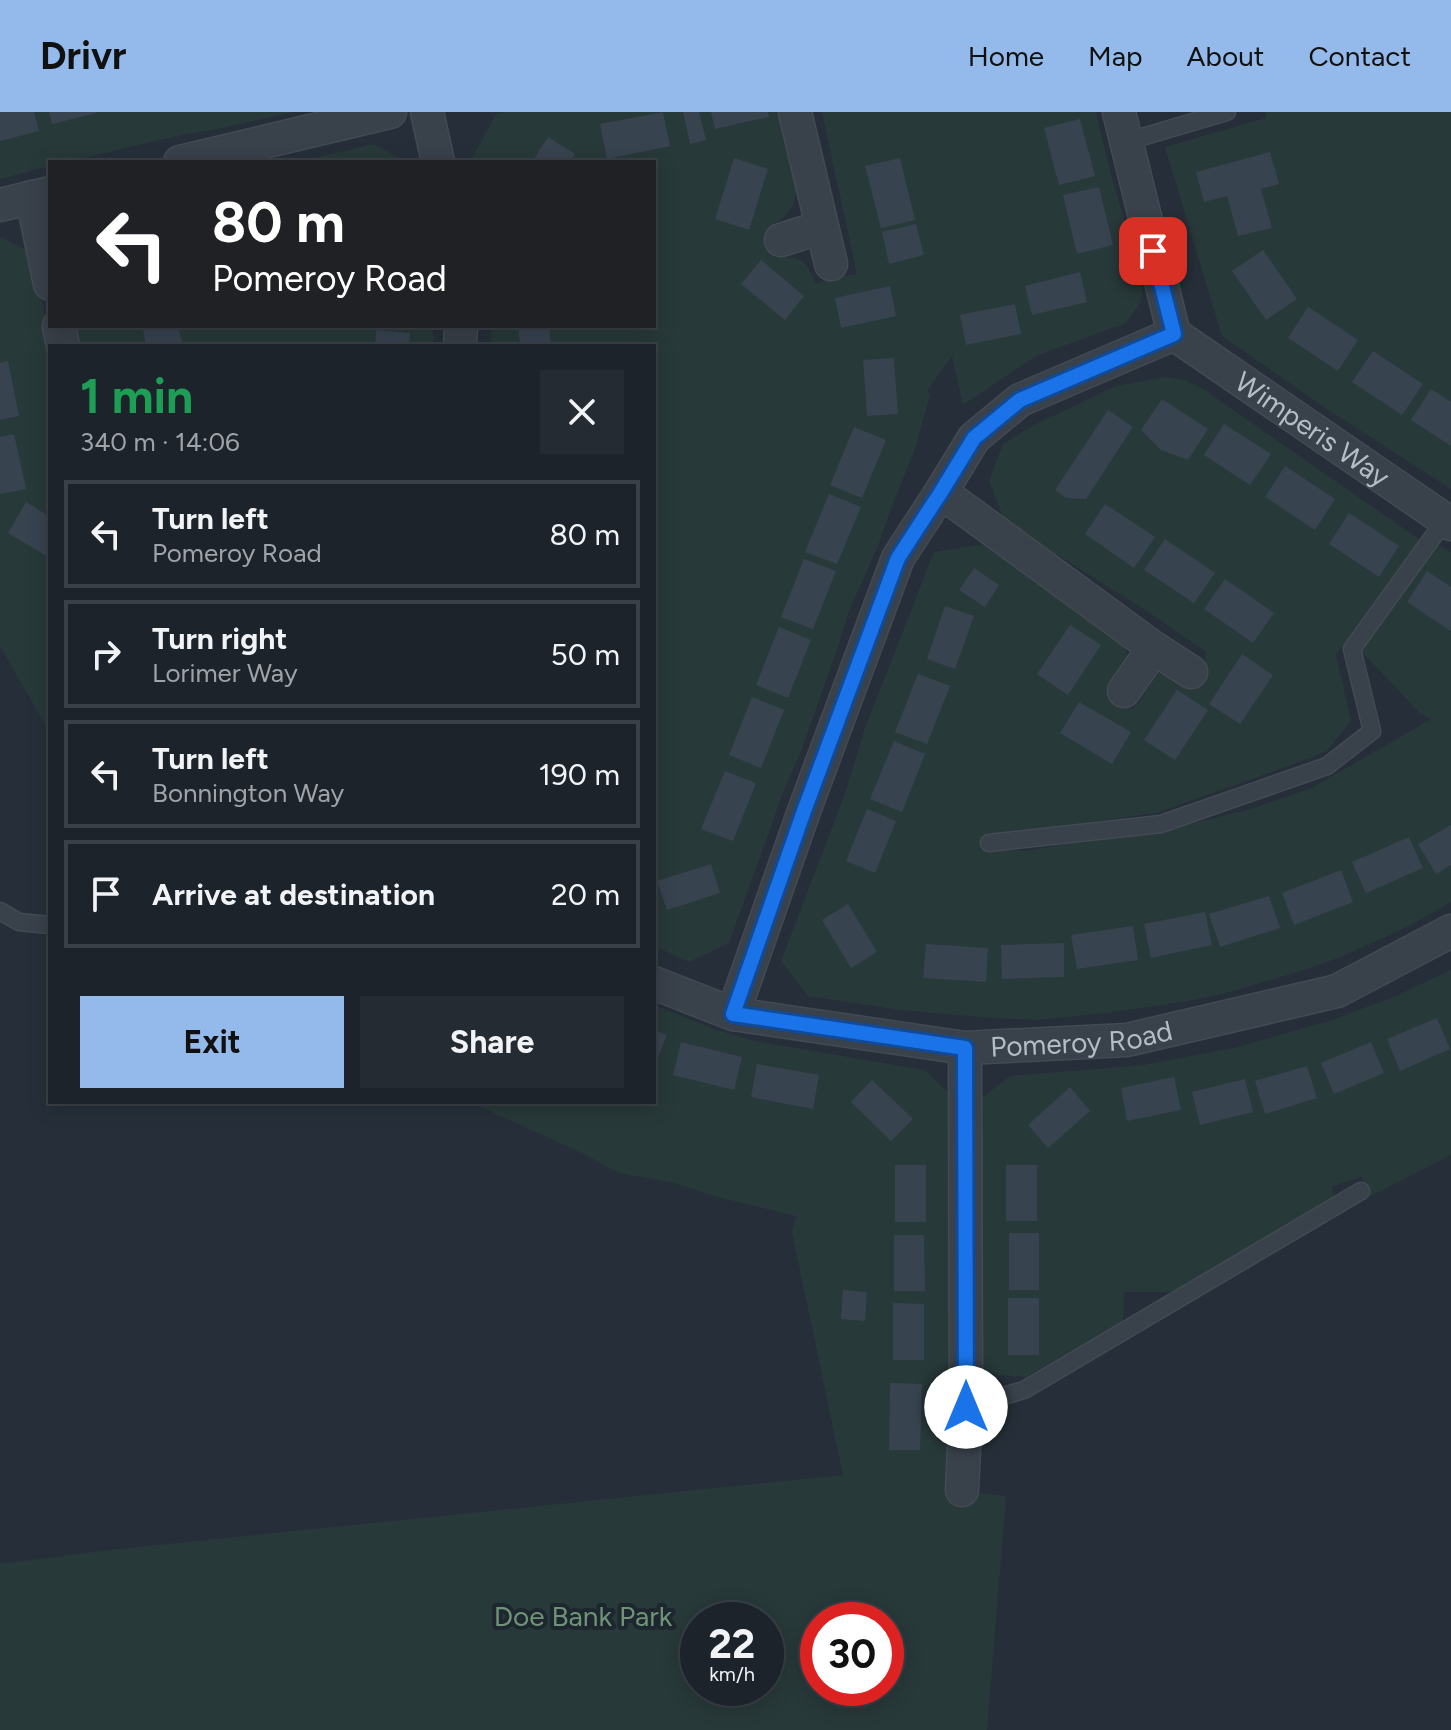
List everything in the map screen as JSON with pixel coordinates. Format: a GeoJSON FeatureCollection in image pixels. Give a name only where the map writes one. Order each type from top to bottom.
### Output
{"type":"FeatureCollection","features":[{"type":"Feature","properties":{"kind":"street"},"geometry":{"type":"LineString","coordinates":[[188,160],[390,112]]}},
{"type":"Feature","properties":{"kind":"street"},"geometry":{"type":"LineString","coordinates":[[427,112],[438,160]]}},
{"type":"Feature","properties":{"kind":"street"},"geometry":{"type":"LineString","coordinates":[[795,112],[831,264]]}},
{"type":"Feature","properties":{"kind":"street"},"geometry":{"type":"LineString","coordinates":[[733,1014],[898,558],[974,438],[1020,400],[1174,334],[1122,127]]}},
{"type":"Feature","properties":{"kind":"street"},"geometry":{"type":"LineString","coordinates":[[0,205],[41,195],[48,264]]}},
{"type":"Feature","properties":{"kind":"street"},"geometry":{"type":"LineString","coordinates":[[781,240],[822,227]]}},
{"type":"Feature","properties":{"kind":"street","name":"Wimperis Way"},"geometry":{"type":"LineString","coordinates":[[1174,334],[1448,522]]}},
{"type":"Feature","properties":{"kind":"street"},"geometry":{"type":"LineString","coordinates":[[941,492],[1191,672]]}},
{"type":"Feature","properties":{"kind":"street"},"geometry":{"type":"LineString","coordinates":[[1124,691],[1154,648]]}},
{"type":"Feature","properties":{"kind":"street","name":"Pomeroy Road"},"geometry":{"type":"LineString","coordinates":[[656,984],[733,1014],[965,1048],[1127,1040],[1337,991],[1451,931]]}},
{"type":"Feature","properties":{"kind":"street"},"geometry":{"type":"LineString","coordinates":[[962,1490],[966,1407],[965,1048]]}},
{"type":"Feature","properties":{"kind":"lane"},"geometry":{"type":"LineString","coordinates":[[1122,127],[1227,112]]}},
{"type":"Feature","properties":{"kind":"lane"},"geometry":{"type":"LineString","coordinates":[[989,843],[1161,824],[1327,766],[1372,731],[1352,649],[1448,522]]}},
{"type":"Feature","properties":{"kind":"lane"},"geometry":{"type":"LineString","coordinates":[[0,911],[19,922],[48,925]]}},
{"type":"Feature","properties":{"kind":"lane"},"geometry":{"type":"LineString","coordinates":[[966,1407],[1024,1390],[1361,1191]]}},
{"type":"Feature","properties":{"kind":"green space"},"geometry":{"type":"Polygon","coordinates":[[[0,112],[293,112],[75,160],[48,160],[48,167],[0,179],[0,112]]]}},
{"type":"Feature","properties":{"kind":"green space"},"geometry":{"type":"Polygon","coordinates":[[[787,112],[797,159],[797,191],[793,205],[784,217],[770,226],[778,257],[803,262],[816,284],[829,278],[857,274],[822,112],[1096,112],[1143,284],[1141,302],[1126,323],[1036,356],[963,405],[952,356],[927,391],[930,394],[916,446],[878,546],[849,611],[801,751],[729,943],[689,962],[656,947],[656,344],[491,344],[491,328],[656,328],[656,160],[471,160],[496,114],[787,112]]]}},
{"type":"Feature","properties":{"kind":"green space"},"geometry":{"type":"Polygon","coordinates":[[[1266,112],[1451,112],[1451,489],[1222,336],[1165,147],[1266,118],[1266,112]]]}},
{"type":"Feature","properties":{"kind":"green space"},"geometry":{"type":"Polygon","coordinates":[[[374,144],[402,160],[306,160],[374,144]]]}},
{"type":"Feature","properties":{"kind":"green space"},"geometry":{"type":"Polygon","coordinates":[[[0,237],[33,253],[51,344],[48,344],[46,432],[48,730],[0,646],[0,237]]]}},
{"type":"Feature","properties":{"kind":"green space"},"geometry":{"type":"Polygon","coordinates":[[[75,328],[433,328],[434,344],[79,344],[75,328]]]}},
{"type":"Feature","properties":{"kind":"green space"},"geometry":{"type":"Polygon","coordinates":[[[1166,377],[1184,380],[1203,389],[1420,540],[1353,635],[1336,654],[1351,721],[1327,751],[1156,813],[991,836],[981,850],[1026,851],[1154,833],[1251,809],[1312,788],[1431,719],[1420,713],[1362,652],[1367,637],[1434,543],[1451,552],[1451,902],[1411,925],[1341,957],[1301,971],[1226,993],[1114,1012],[1037,1020],[994,1018],[900,1010],[808,996],[781,961],[845,794],[865,728],[934,552],[985,544],[1121,637],[1128,657],[1105,691],[1132,709],[1139,703],[1157,672],[1181,674],[1205,665],[1206,652],[1005,522],[989,481],[1003,444],[1032,426],[1116,386],[1166,377]]]}},
{"type":"Feature","properties":{"kind":"green space"},"geometry":{"type":"Polygon","coordinates":[[[1451,970],[1451,1155],[1369,1197],[1362,1177],[1332,1186],[1335,1207],[1321,1209],[1284,1227],[1173,1292],[1124,1292],[1123,1322],[1026,1377],[986,1374],[975,1357],[979,1100],[1010,1076],[1144,1065],[1238,1047],[1332,1020],[1396,996],[1451,970]]]}},
{"type":"Feature","properties":{"kind":"green space","name":"Doe Bank Park"},"geometry":{"type":"Polygon","coordinates":[[[656,1006],[714,1029],[755,1041],[924,1070],[953,1097],[948,1419],[950,1490],[1006,1496],[987,1730],[0,1730],[0,1564],[118,1549],[843,1475],[792,1232],[796,1216],[675,1183],[619,1173],[474,1104],[656,1104],[656,1006]]]}},
{"type":"Feature","properties":{"kind":"building"},"geometry":{"type":"Polygon","coordinates":[[[0,112],[34,112],[39,131],[0,141],[0,112]]]}},
{"type":"Feature","properties":{"kind":"building"},"geometry":{"type":"Polygon","coordinates":[[[49,112],[96,112],[96,113],[52,124],[49,112]]]}},
{"type":"Feature","properties":{"kind":"building"},"geometry":{"type":"Polygon","coordinates":[[[663,112],[670,146],[607,159],[600,124],[663,112]]]}},
{"type":"Feature","properties":{"kind":"building"},"geometry":{"type":"Polygon","coordinates":[[[683,112],[699,112],[706,140],[690,144],[683,112]]]}},
{"type":"Feature","properties":{"kind":"building"},"geometry":{"type":"Polygon","coordinates":[[[711,112],[768,112],[769,117],[715,129],[711,112]]]}},
{"type":"Feature","properties":{"kind":"building"},"geometry":{"type":"Polygon","coordinates":[[[1080,119],[1095,176],[1059,185],[1044,128],[1080,119]]]}},
{"type":"Feature","properties":{"kind":"building"},"geometry":{"type":"Polygon","coordinates":[[[548,137],[575,154],[570,160],[533,160],[548,137]]]}},
{"type":"Feature","properties":{"kind":"building"},"geometry":{"type":"Polygon","coordinates":[[[1270,152],[1279,184],[1261,189],[1272,228],[1238,236],[1227,196],[1204,202],[1196,172],[1270,152]]]}},
{"type":"Feature","properties":{"kind":"building"},"geometry":{"type":"Polygon","coordinates":[[[734,158],[768,169],[749,230],[715,219],[734,158]]]}},
{"type":"Feature","properties":{"kind":"building"},"geometry":{"type":"Polygon","coordinates":[[[900,158],[915,220],[881,228],[865,166],[900,158]]]}},
{"type":"Feature","properties":{"kind":"building"},"geometry":{"type":"Polygon","coordinates":[[[1099,187],[1113,245],[1077,254],[1063,195],[1099,187]]]}},
{"type":"Feature","properties":{"kind":"building"},"geometry":{"type":"Polygon","coordinates":[[[916,224],[924,255],[889,264],[882,232],[916,224]]]}},
{"type":"Feature","properties":{"kind":"building"},"geometry":{"type":"Polygon","coordinates":[[[1263,250],[1297,299],[1266,320],[1232,271],[1263,250]]]}},
{"type":"Feature","properties":{"kind":"building"},"geometry":{"type":"Polygon","coordinates":[[[761,260],[804,296],[785,320],[741,284],[761,260]]]}},
{"type":"Feature","properties":{"kind":"building"},"geometry":{"type":"Polygon","coordinates":[[[1080,272],[1087,302],[1032,315],[1025,286],[1080,272]]]}},
{"type":"Feature","properties":{"kind":"building"},"geometry":{"type":"Polygon","coordinates":[[[890,286],[896,316],[841,328],[835,298],[890,286]]]}},
{"type":"Feature","properties":{"kind":"building"},"geometry":{"type":"Polygon","coordinates":[[[1015,304],[1021,334],[966,345],[960,315],[1015,304]]]}},
{"type":"Feature","properties":{"kind":"building"},"geometry":{"type":"Polygon","coordinates":[[[1308,307],[1358,340],[1338,371],[1288,338],[1308,307]]]}},
{"type":"Feature","properties":{"kind":"building"},"geometry":{"type":"Polygon","coordinates":[[[178,328],[182,344],[146,344],[143,329],[178,328]]]}},
{"type":"Feature","properties":{"kind":"building"},"geometry":{"type":"Polygon","coordinates":[[[518,328],[549,328],[551,343],[520,344],[518,328]]]}},
{"type":"Feature","properties":{"kind":"building"},"geometry":{"type":"Polygon","coordinates":[[[376,330],[410,333],[409,344],[375,344],[376,330]]]}},
{"type":"Feature","properties":{"kind":"building"},"geometry":{"type":"Polygon","coordinates":[[[1373,351],[1423,384],[1402,415],[1352,382],[1373,351]]]}},
{"type":"Feature","properties":{"kind":"building"},"geometry":{"type":"Polygon","coordinates":[[[894,358],[898,414],[867,416],[863,360],[894,358]]]}},
{"type":"Feature","properties":{"kind":"building"},"geometry":{"type":"Polygon","coordinates":[[[8,361],[19,416],[0,420],[0,363],[8,361]]]}},
{"type":"Feature","properties":{"kind":"building"},"geometry":{"type":"Polygon","coordinates":[[[1431,389],[1451,402],[1451,446],[1411,420],[1431,389]]]}},
{"type":"Feature","properties":{"kind":"building"},"geometry":{"type":"Polygon","coordinates":[[[1162,399],[1208,429],[1188,460],[1161,450],[1141,430],[1162,399]]]}},
{"type":"Feature","properties":{"kind":"building"},"geometry":{"type":"Polygon","coordinates":[[[1108,410],[1133,427],[1086,499],[1066,498],[1055,490],[1108,410]]]}},
{"type":"Feature","properties":{"kind":"building"},"geometry":{"type":"Polygon","coordinates":[[[1224,424],[1271,454],[1250,485],[1204,455],[1224,424]]]}},
{"type":"Feature","properties":{"kind":"building"},"geometry":{"type":"Polygon","coordinates":[[[854,427],[886,440],[862,498],[830,485],[854,427]]]}},
{"type":"Feature","properties":{"kind":"building"},"geometry":{"type":"Polygon","coordinates":[[[14,434],[26,489],[0,494],[0,437],[14,434]]]}},
{"type":"Feature","properties":{"kind":"building"},"geometry":{"type":"Polygon","coordinates":[[[1285,466],[1335,499],[1315,530],[1265,497],[1285,466]]]}},
{"type":"Feature","properties":{"kind":"building"},"geometry":{"type":"Polygon","coordinates":[[[829,494],[861,507],[837,564],[805,552],[829,494]]]}},
{"type":"Feature","properties":{"kind":"building"},"geometry":{"type":"Polygon","coordinates":[[[26,502],[48,516],[48,557],[8,533],[26,502]]]}},
{"type":"Feature","properties":{"kind":"building"},"geometry":{"type":"Polygon","coordinates":[[[1105,504],[1155,537],[1134,568],[1085,534],[1105,504]]]}},
{"type":"Feature","properties":{"kind":"building"},"geometry":{"type":"Polygon","coordinates":[[[1349,513],[1399,546],[1379,577],[1329,544],[1349,513]]]}},
{"type":"Feature","properties":{"kind":"building"},"geometry":{"type":"Polygon","coordinates":[[[1165,539],[1215,573],[1194,603],[1144,570],[1165,539]]]}},
{"type":"Feature","properties":{"kind":"building"},"geometry":{"type":"Polygon","coordinates":[[[804,559],[836,571],[813,629],[781,617],[804,559]]]}},
{"type":"Feature","properties":{"kind":"building"},"geometry":{"type":"Polygon","coordinates":[[[974,568],[999,585],[985,607],[959,590],[974,568]]]}},
{"type":"Feature","properties":{"kind":"building"},"geometry":{"type":"Polygon","coordinates":[[[1427,571],[1451,587],[1451,631],[1407,602],[1427,571]]]}},
{"type":"Feature","properties":{"kind":"building"},"geometry":{"type":"Polygon","coordinates":[[[1225,579],[1274,613],[1253,643],[1204,609],[1225,579]]]}},
{"type":"Feature","properties":{"kind":"building"},"geometry":{"type":"Polygon","coordinates":[[[945,606],[974,616],[955,669],[927,659],[945,606]]]}},
{"type":"Feature","properties":{"kind":"building"},"geometry":{"type":"Polygon","coordinates":[[[1070,625],[1101,645],[1068,695],[1037,674],[1070,625]]]}},
{"type":"Feature","properties":{"kind":"building"},"geometry":{"type":"Polygon","coordinates":[[[779,627],[811,640],[788,698],[756,685],[779,627]]]}},
{"type":"Feature","properties":{"kind":"building"},"geometry":{"type":"Polygon","coordinates":[[[1242,654],[1273,675],[1240,724],[1209,704],[1242,654]]]}},
{"type":"Feature","properties":{"kind":"building"},"geometry":{"type":"Polygon","coordinates":[[[918,674],[950,686],[927,744],[895,732],[918,674]]]}},
{"type":"Feature","properties":{"kind":"building"},"geometry":{"type":"Polygon","coordinates":[[[1177,690],[1208,710],[1175,760],[1144,740],[1177,690]]]}},
{"type":"Feature","properties":{"kind":"building"},"geometry":{"type":"Polygon","coordinates":[[[752,697],[784,710],[761,768],[729,755],[752,697]]]}},
{"type":"Feature","properties":{"kind":"building"},"geometry":{"type":"Polygon","coordinates":[[[1079,702],[1131,732],[1112,764],[1060,733],[1079,702]]]}},
{"type":"Feature","properties":{"kind":"building"},"geometry":{"type":"Polygon","coordinates":[[[894,741],[925,754],[902,812],[870,799],[894,741]]]}},
{"type":"Feature","properties":{"kind":"building"},"geometry":{"type":"Polygon","coordinates":[[[725,771],[756,783],[733,841],[701,829],[725,771]]]}},
{"type":"Feature","properties":{"kind":"building"},"geometry":{"type":"Polygon","coordinates":[[[867,809],[896,821],[875,873],[846,861],[867,809]]]}},
{"type":"Feature","properties":{"kind":"building"},"geometry":{"type":"Polygon","coordinates":[[[1451,825],[1451,865],[1436,874],[1418,844],[1451,825]]]}},
{"type":"Feature","properties":{"kind":"building"},"geometry":{"type":"Polygon","coordinates":[[[1409,837],[1423,868],[1366,893],[1352,862],[1409,837]]]}},
{"type":"Feature","properties":{"kind":"building"},"geometry":{"type":"Polygon","coordinates":[[[711,864],[720,893],[667,910],[657,881],[711,864]]]}},
{"type":"Feature","properties":{"kind":"building"},"geometry":{"type":"Polygon","coordinates":[[[1341,870],[1353,902],[1294,925],[1282,893],[1341,870]]]}},
{"type":"Feature","properties":{"kind":"building"},"geometry":{"type":"Polygon","coordinates":[[[1269,896],[1280,928],[1220,947],[1209,914],[1269,896]]]}},
{"type":"Feature","properties":{"kind":"building"},"geometry":{"type":"Polygon","coordinates":[[[848,904],[877,952],[851,968],[822,920],[848,904]]]}},
{"type":"Feature","properties":{"kind":"building"},"geometry":{"type":"Polygon","coordinates":[[[1205,912],[1212,945],[1151,958],[1144,924],[1205,912]]]}},
{"type":"Feature","properties":{"kind":"building"},"geometry":{"type":"Polygon","coordinates":[[[1133,926],[1138,960],[1077,969],[1071,935],[1133,926]]]}},
{"type":"Feature","properties":{"kind":"building"},"geometry":{"type":"Polygon","coordinates":[[[1064,943],[1064,977],[1002,979],[1001,945],[1064,943]]]}},
{"type":"Feature","properties":{"kind":"building"},"geometry":{"type":"Polygon","coordinates":[[[926,944],[988,948],[986,982],[923,978],[926,944]]]}},
{"type":"Feature","properties":{"kind":"building"},"geometry":{"type":"Polygon","coordinates":[[[1437,1018],[1450,1049],[1400,1071],[1387,1039],[1437,1018]]]}},
{"type":"Feature","properties":{"kind":"building"},"geometry":{"type":"Polygon","coordinates":[[[656,1031],[667,1035],[656,1062],[656,1031]]]}},
{"type":"Feature","properties":{"kind":"building"},"geometry":{"type":"Polygon","coordinates":[[[681,1042],[742,1057],[734,1090],[673,1075],[681,1042]]]}},
{"type":"Feature","properties":{"kind":"building"},"geometry":{"type":"Polygon","coordinates":[[[1371,1042],[1384,1073],[1334,1094],[1321,1063],[1371,1042]]]}},
{"type":"Feature","properties":{"kind":"building"},"geometry":{"type":"Polygon","coordinates":[[[757,1064],[819,1075],[813,1109],[751,1097],[757,1064]]]}},
{"type":"Feature","properties":{"kind":"building"},"geometry":{"type":"Polygon","coordinates":[[[1307,1066],[1317,1098],[1265,1114],[1255,1081],[1307,1066]]]}},
{"type":"Feature","properties":{"kind":"building"},"geometry":{"type":"Polygon","coordinates":[[[1174,1077],[1181,1110],[1127,1121],[1121,1088],[1174,1077]]]}},
{"type":"Feature","properties":{"kind":"building"},"geometry":{"type":"Polygon","coordinates":[[[1245,1079],[1253,1112],[1200,1125],[1192,1092],[1245,1079]]]}},
{"type":"Feature","properties":{"kind":"building"},"geometry":{"type":"Polygon","coordinates":[[[872,1080],[913,1119],[891,1141],[851,1102],[872,1080]]]}},
{"type":"Feature","properties":{"kind":"building"},"geometry":{"type":"Polygon","coordinates":[[[1070,1087],[1090,1111],[1048,1148],[1028,1125],[1070,1087]]]}},
{"type":"Feature","properties":{"kind":"building"},"geometry":{"type":"Polygon","coordinates":[[[895,1165],[926,1165],[926,1222],[895,1222],[895,1165]]]}},
{"type":"Feature","properties":{"kind":"building"},"geometry":{"type":"Polygon","coordinates":[[[1006,1165],[1037,1165],[1037,1221],[1006,1221],[1006,1165]]]}},
{"type":"Feature","properties":{"kind":"building"},"geometry":{"type":"Polygon","coordinates":[[[1009,1233],[1039,1233],[1039,1290],[1009,1290],[1009,1233]]]}},
{"type":"Feature","properties":{"kind":"building"},"geometry":{"type":"Polygon","coordinates":[[[894,1235],[924,1235],[925,1291],[894,1291],[894,1235]]]}},
{"type":"Feature","properties":{"kind":"building"},"geometry":{"type":"Polygon","coordinates":[[[843,1290],[867,1292],[865,1321],[841,1319],[843,1290]]]}},
{"type":"Feature","properties":{"kind":"building"},"geometry":{"type":"Polygon","coordinates":[[[1008,1298],[1039,1298],[1039,1355],[1008,1355],[1008,1298]]]}},
{"type":"Feature","properties":{"kind":"building"},"geometry":{"type":"Polygon","coordinates":[[[893,1303],[924,1304],[924,1360],[893,1360],[893,1303]]]}},
{"type":"Feature","properties":{"kind":"building"},"geometry":{"type":"Polygon","coordinates":[[[890,1383],[922,1384],[920,1450],[889,1450],[890,1383]]]}},
{"type":"Feature","properties":{"kind":"route"},"geometry":{"type":"LineString","coordinates":[[966,1407],[965,1048],[733,1014],[898,558],[974,438],[1020,400],[1174,334],[1153,251]]}}]}
